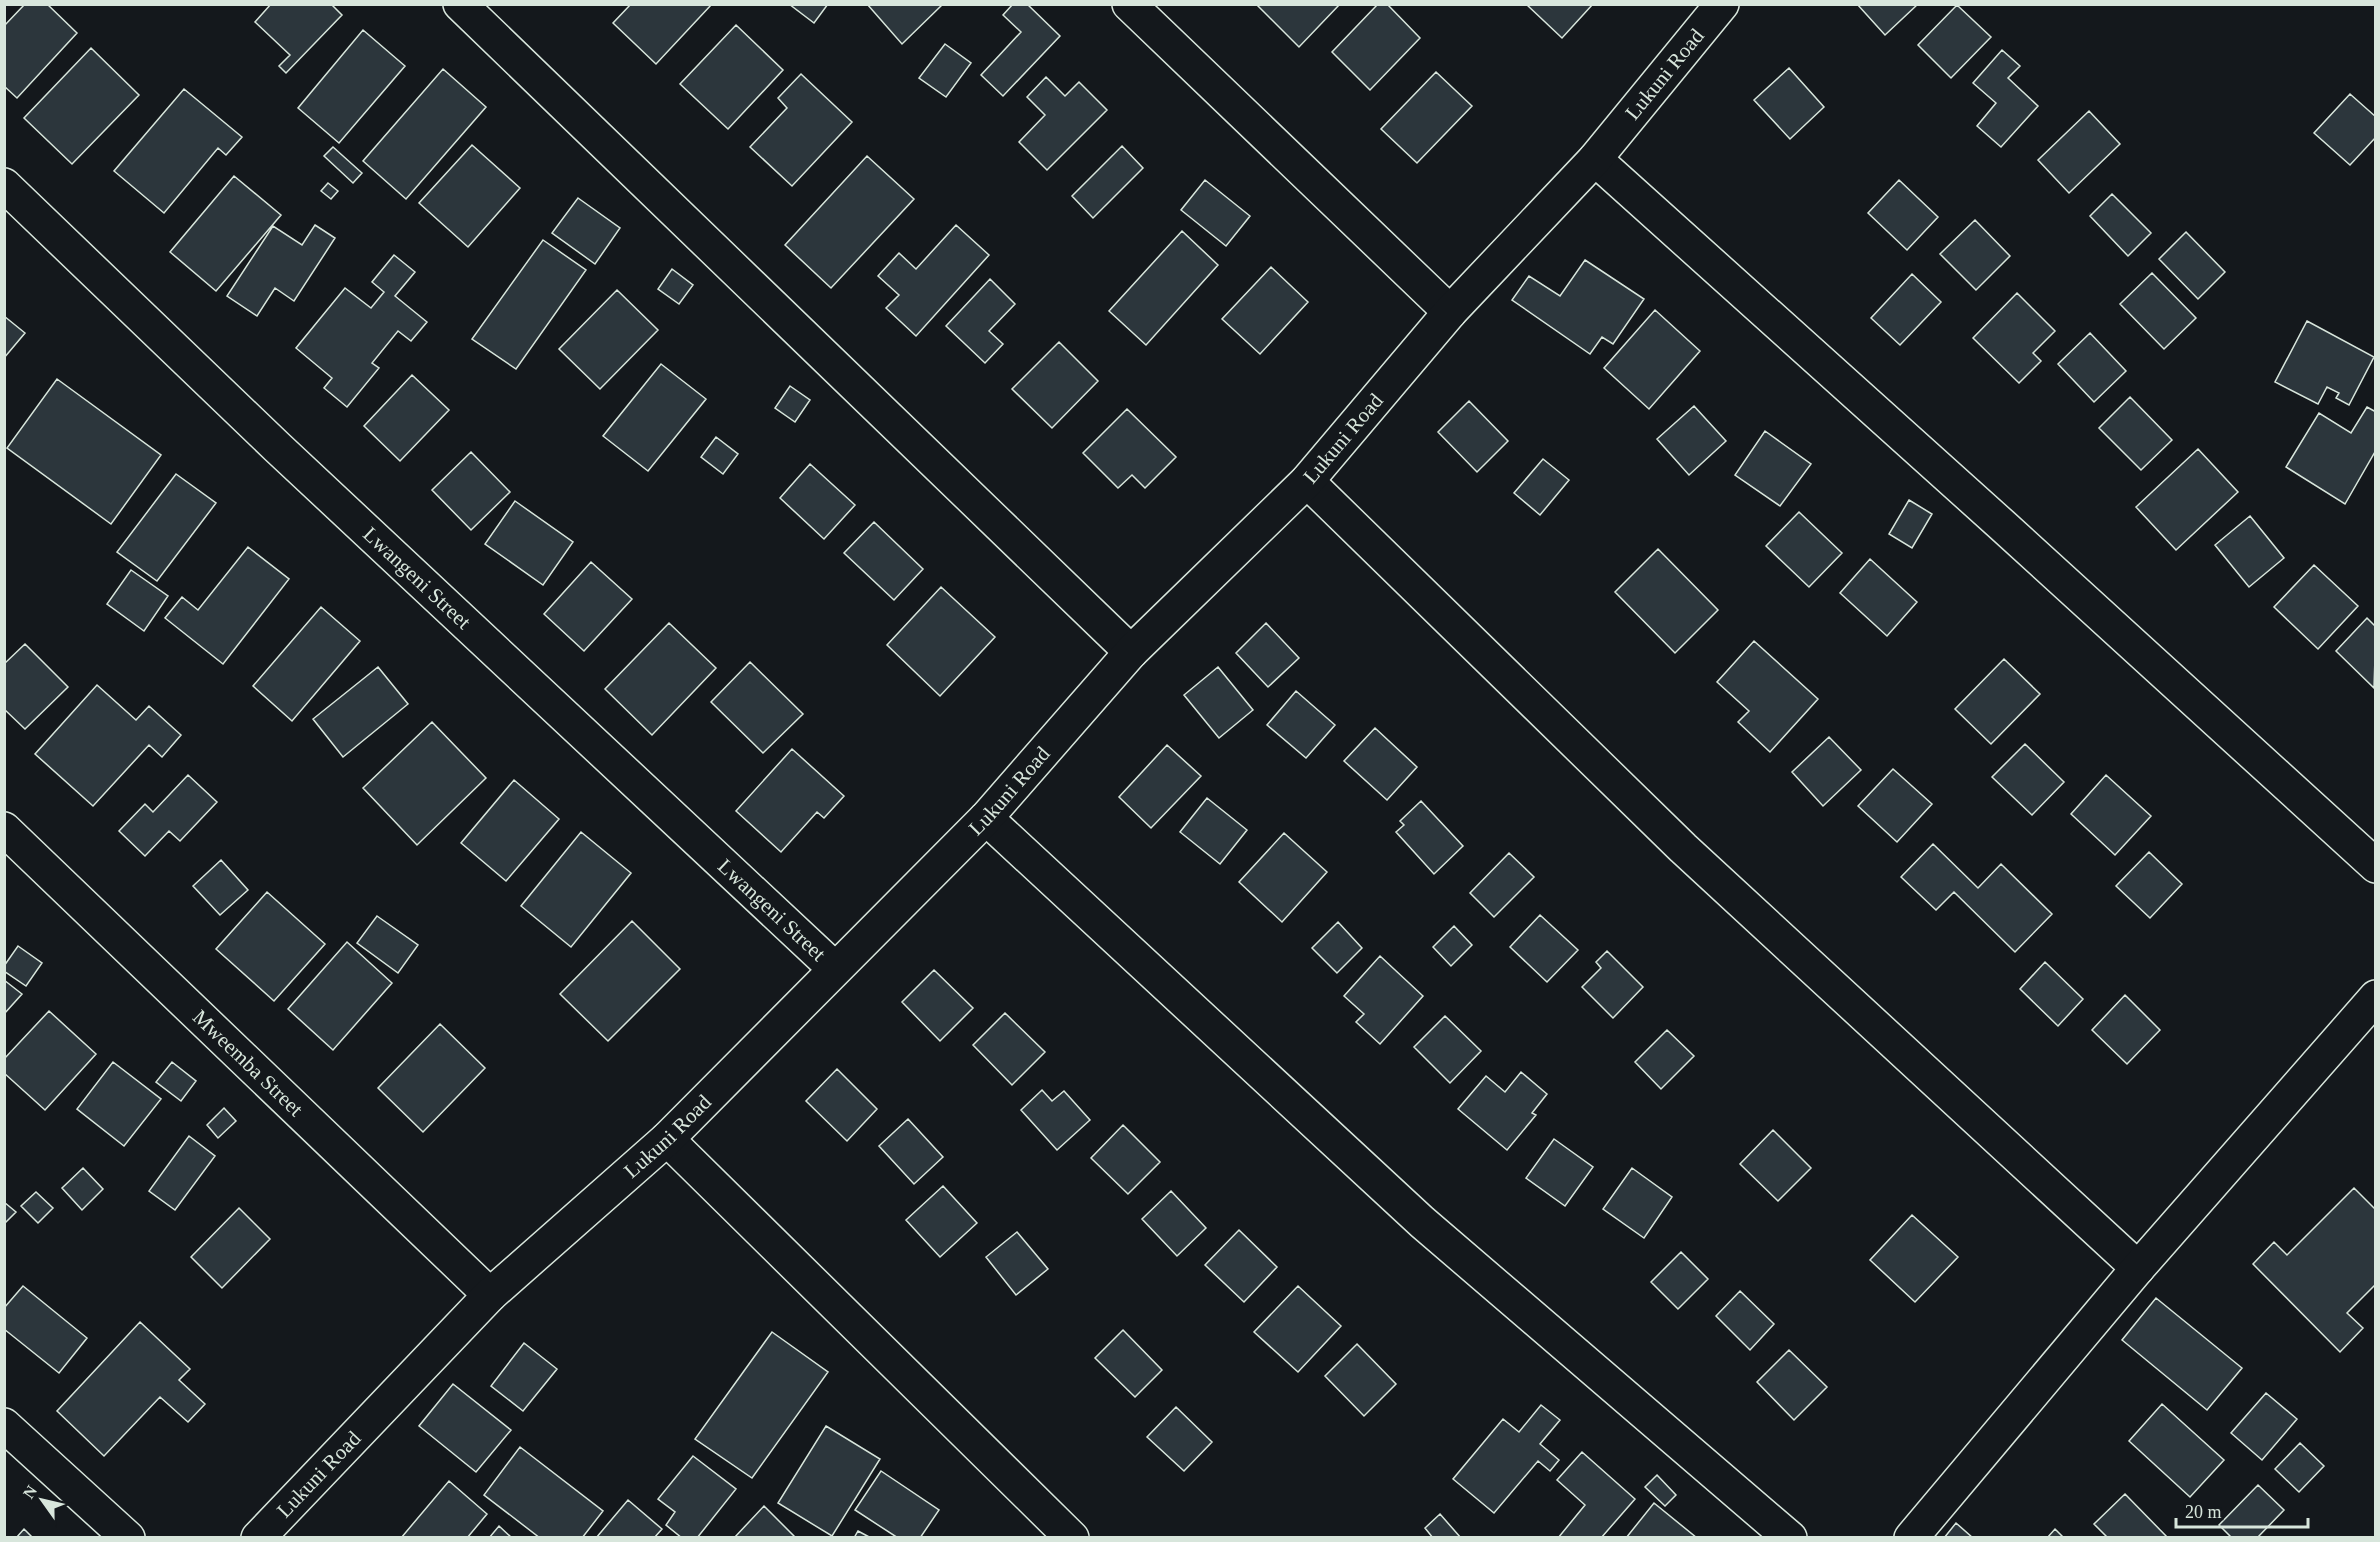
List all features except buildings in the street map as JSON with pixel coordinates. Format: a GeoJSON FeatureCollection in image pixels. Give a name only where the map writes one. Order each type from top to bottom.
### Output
{"type":"FeatureCollection","features":[{"type":"Feature","properties":{"kind":"street"},"geometry":{"type":"LineString","coordinates":[[460,4],[1131,652]]}},
{"type":"Feature","properties":{"kind":"street"},"geometry":{"type":"LineString","coordinates":[[1129,4],[1450,312]]}},
{"type":"Feature","properties":{"kind":"street","name":"Lukuni Road"},"geometry":{"type":"LineString","coordinates":[[258,1538],[490,1295],[667,1139],[834,968],[986,818],[1131,652],[1307,481],[1450,312],[1595,159],[1722,4]]}},
{"type":"Feature","properties":{"kind":"street"},"geometry":{"type":"LineString","coordinates":[[1595,159],[2002,525],[2376,867]]}},
{"type":"Feature","properties":{"kind":"street","name":"Lwangeni Street"},"geometry":{"type":"LineString","coordinates":[[4,185],[278,447],[834,968]]}},
{"type":"Feature","properties":{"kind":"street"},"geometry":{"type":"LineString","coordinates":[[1307,481],[1683,848],[2138,1268]]}},
{"type":"Feature","properties":{"kind":"street"},"geometry":{"type":"LineString","coordinates":[[986,818],[1422,1222],[1790,1538]]}},
{"type":"Feature","properties":{"kind":"street","name":"Mweemba Street"},"geometry":{"type":"LineString","coordinates":[[4,830],[490,1295]]}},
{"type":"Feature","properties":{"kind":"street"},"geometry":{"type":"LineString","coordinates":[[1911,1538],[2138,1268],[2376,997]]}},
{"type":"Feature","properties":{"kind":"street"},"geometry":{"type":"LineString","coordinates":[[667,1139],[1072,1538]]}},
{"type":"Feature","properties":{"kind":"street"},"geometry":{"type":"LineString","coordinates":[[4,1425],[128,1538]]}}]}
